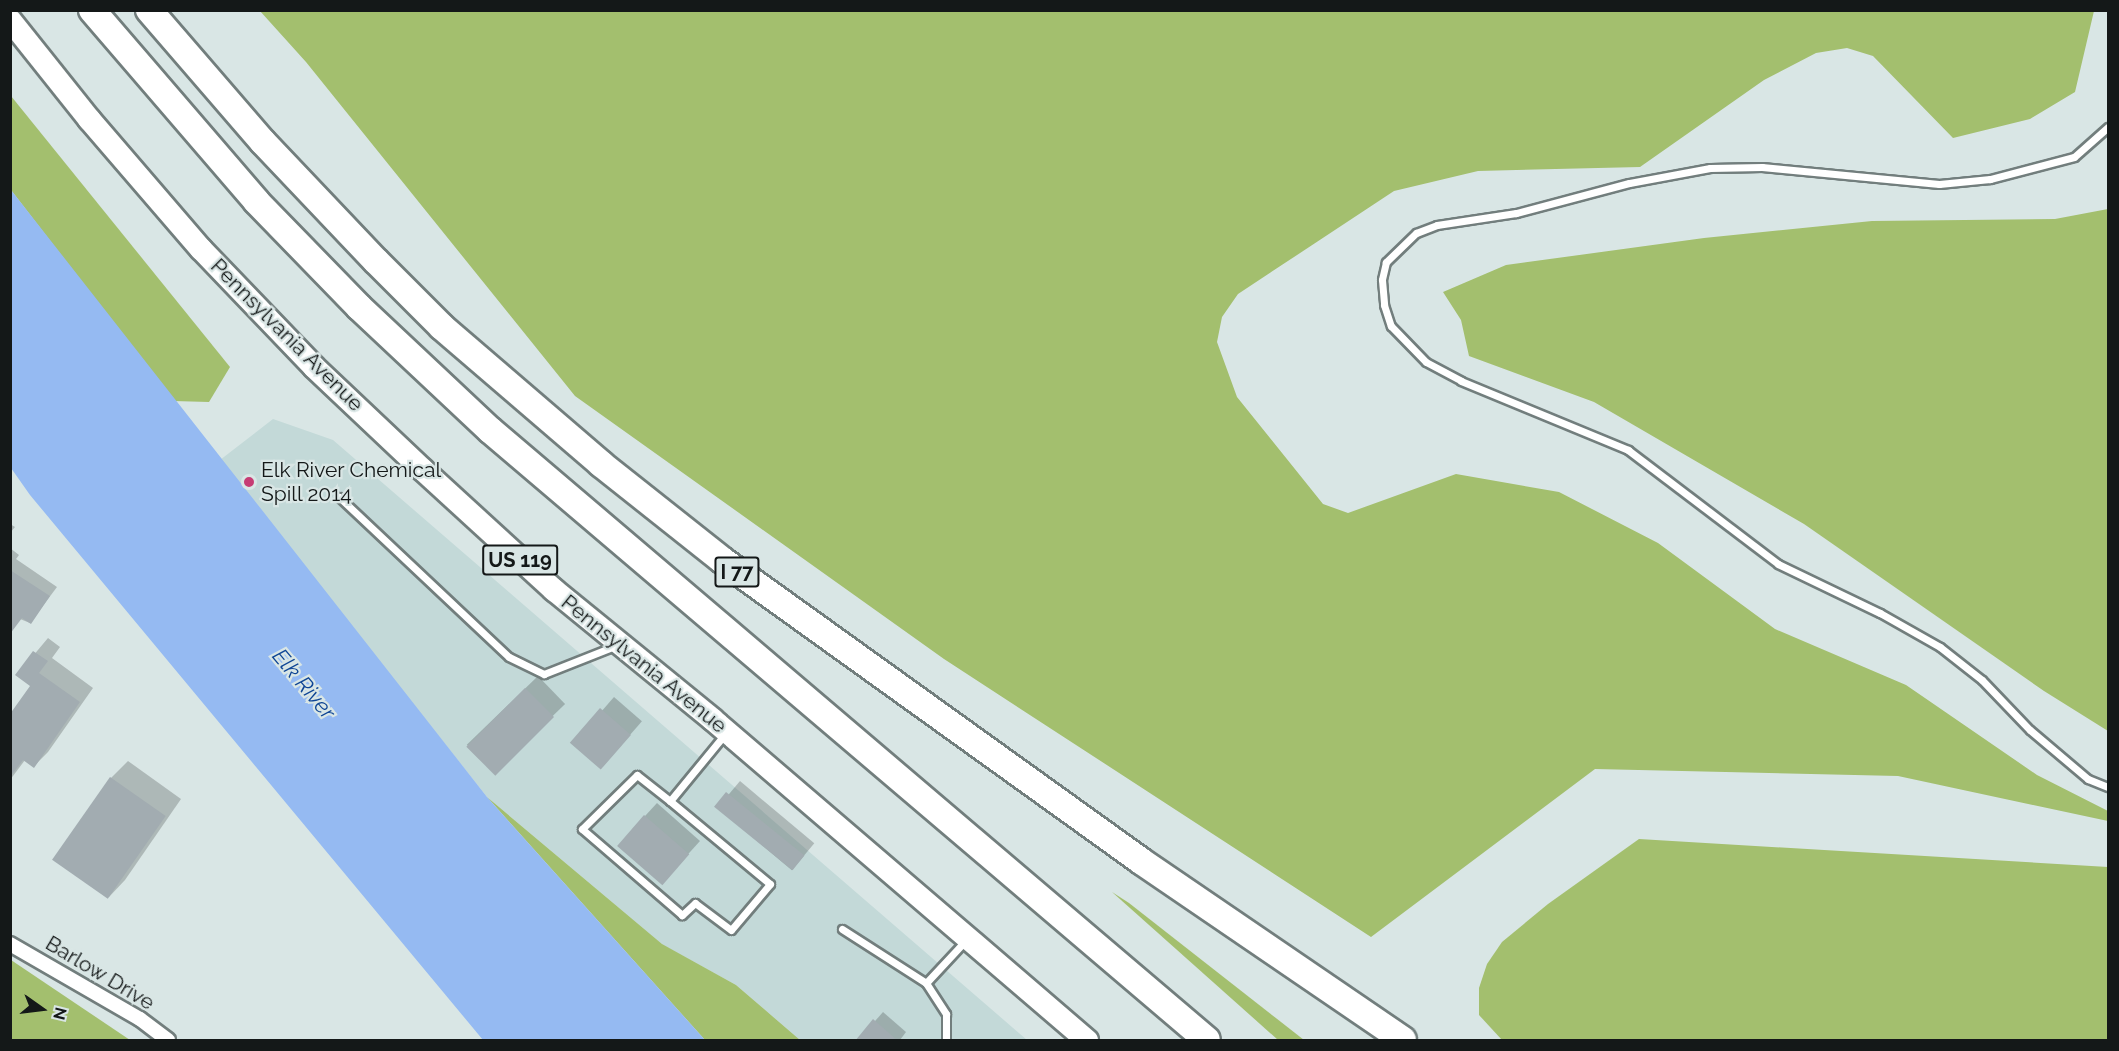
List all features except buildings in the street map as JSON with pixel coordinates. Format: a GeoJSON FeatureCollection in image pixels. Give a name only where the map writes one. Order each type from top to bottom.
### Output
{"type":"FeatureCollection","features":[{"type":"Feature","properties":{"kind":"highway","name":"I 77"},"geometry":{"type":"LineString","coordinates":[[92,10],[256,201],[359,308],[490,430],[1207,1041]]}},
{"type":"Feature","properties":{"kind":"highway","name":"I 77"},"geometry":{"type":"LineString","coordinates":[[149,10],[263,142],[376,261],[442,327],[601,464],[722,561],[1141,861],[1403,1041]]}},
{"type":"Feature","properties":{"kind":"main road","name":"Pennsylvania Avenue"},"geometry":{"type":"LineString","coordinates":[[10,21],[89,119],[201,249],[314,367],[554,590],[727,732],[1087,1041]]}},
{"type":"Feature","properties":{"kind":"street","name":"Barlow Drive"},"geometry":{"type":"LineString","coordinates":[[10,944],[140,1019],[168,1041]]}},
{"type":"Feature","properties":{"kind":"lane"},"geometry":{"type":"LineString","coordinates":[[2109,127],[2074,157],[1990,179],[1939,184],[1762,166],[1710,168],[1629,183],[1516,213],[1437,225],[1416,233],[1386,262],[1382,280],[1384,305],[1391,326],[1426,362],[1461,381],[1628,450],[1778,564],[1880,613],[1940,647],[1982,680],[2030,730],[2088,779],[2109,787]]}},
{"type":"Feature","properties":{"kind":"lane"},"geometry":{"type":"LineString","coordinates":[[339,497],[509,657],[544,674],[620,644]]}},
{"type":"Feature","properties":{"kind":"lane"},"geometry":{"type":"LineString","coordinates":[[670,801],[727,732]]}},
{"type":"Feature","properties":{"kind":"lane"},"geometry":{"type":"LineString","coordinates":[[637,775],[670,801],[770,884],[731,930],[695,903],[682,915],[582,829],[637,775]]}},
{"type":"Feature","properties":{"kind":"lane"},"geometry":{"type":"LineString","coordinates":[[842,929],[926,983],[946,1014],[946,1041]]}},
{"type":"Feature","properties":{"kind":"lane"},"geometry":{"type":"LineString","coordinates":[[926,983],[968,938]]}},
{"type":"Feature","properties":{"kind":"shaded area"},"geometry":{"type":"Polygon","coordinates":[[[273,419],[333,440],[1027,1040],[800,1040],[736,985],[663,945],[487,797],[220,460],[273,419]]]}},
{"type":"Feature","properties":{"kind":"green space"},"geometry":{"type":"Polygon","coordinates":[[[260,11],[2094,11],[2075,92],[2030,119],[1953,138],[1873,56],[1847,48],[1816,53],[1764,80],[1640,167],[1478,171],[1394,191],[1238,294],[1222,317],[1217,342],[1237,397],[1323,504],[1348,513],[1456,474],[1559,492],[1658,543],[1775,629],[1906,685],[2037,775],[2108,811],[2108,821],[1898,776],[1595,769],[1371,937],[944,659],[575,396],[306,62],[260,11]]]}},
{"type":"Feature","properties":{"kind":"green space"},"geometry":{"type":"Polygon","coordinates":[[[11,96],[230,367],[209,402],[173,401],[11,190],[11,96]]]}},
{"type":"Feature","properties":{"kind":"green space"},"geometry":{"type":"Polygon","coordinates":[[[2108,209],[2108,731],[2044,691],[1804,524],[1594,402],[1469,356],[1461,320],[1443,292],[1506,265],[1704,238],[1872,221],[2055,219],[2108,209]]]}},
{"type":"Feature","properties":{"kind":"green space"},"geometry":{"type":"Polygon","coordinates":[[[487,797],[662,944],[736,985],[800,1040],[705,1040],[487,797]]]}},
{"type":"Feature","properties":{"kind":"green space"},"geometry":{"type":"Polygon","coordinates":[[[1639,839],[2108,867],[2108,1040],[1502,1040],[1479,1015],[1479,988],[1487,964],[1502,942],[1548,904],[1639,839]]]}},
{"type":"Feature","properties":{"kind":"green space"},"geometry":{"type":"Polygon","coordinates":[[[1112,892],[1129,903],[1304,1040],[1278,1040],[1112,892]]]}},
{"type":"Feature","properties":{"kind":"green space"},"geometry":{"type":"Polygon","coordinates":[[[11,960],[130,1040],[11,1040],[11,960]]]}},
{"type":"Feature","properties":{"kind":"water","name":"Elk River"},"geometry":{"type":"Polygon","coordinates":[[[11,190],[487,797],[705,1040],[483,1040],[30,495],[11,468],[11,190]]]}},
{"type":"Feature","properties":{"kind":"place","name":"Elk River Chemical Spill 2014"},"geometry":{"type":"Point","coordinates":[249,482]}}]}
